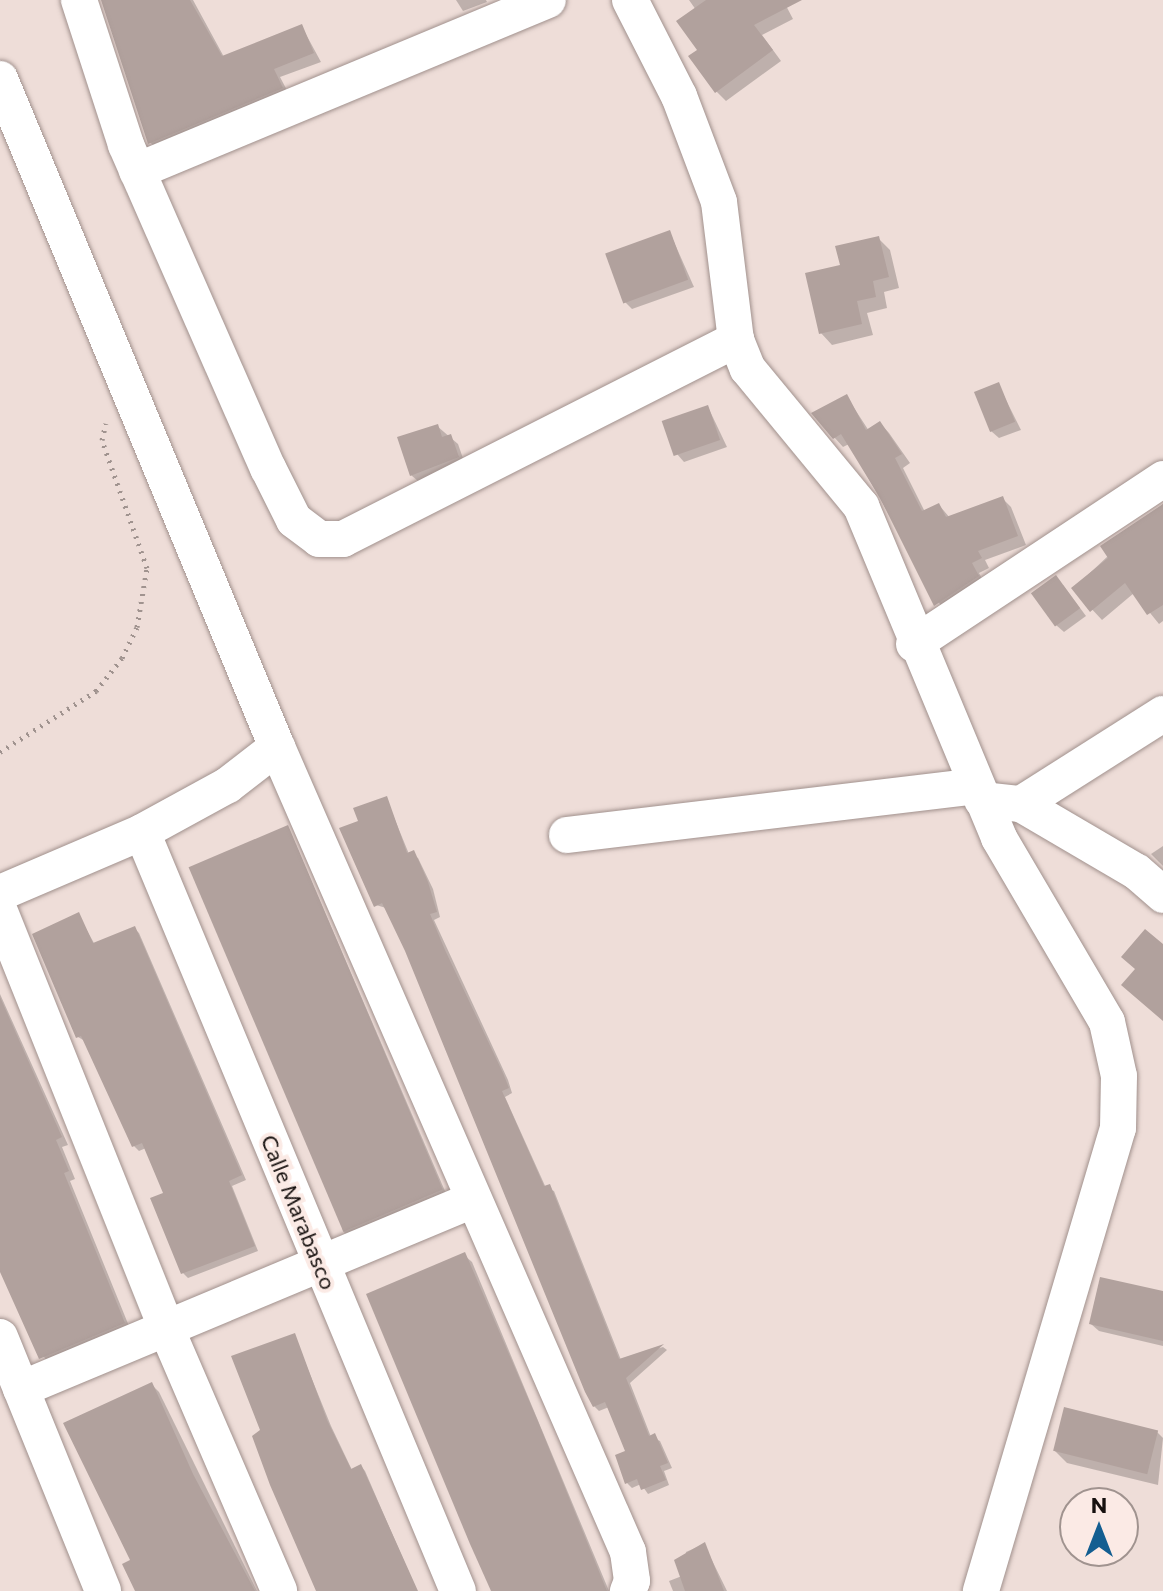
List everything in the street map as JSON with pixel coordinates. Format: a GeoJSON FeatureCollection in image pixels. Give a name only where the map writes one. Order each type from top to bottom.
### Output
{"type":"FeatureCollection","features":[{"type":"Feature","properties":{"kind":"street"},"geometry":{"type":"LineString","coordinates":[[79,0],[137,171],[294,520],[319,539],[343,539],[736,340]]}},
{"type":"Feature","properties":{"kind":"street"},"geometry":{"type":"LineString","coordinates":[[137,171],[548,0]]}},
{"type":"Feature","properties":{"kind":"street"},"geometry":{"type":"LineString","coordinates":[[630,0],[679,96],[719,202],[736,340],[748,369],[861,506],[914,644],[979,793],[1107,1022],[1119,1076],[1118,1128],[981,1591]]}},
{"type":"Feature","properties":{"kind":"street"},"geometry":{"type":"LineString","coordinates":[[0,79],[133,391],[277,747],[628,1552],[632,1581],[628,1591]]}},
{"type":"Feature","properties":{"kind":"street"},"geometry":{"type":"LineString","coordinates":[[914,644],[1163,479]]}},
{"type":"Feature","properties":{"kind":"street"},"geometry":{"type":"LineString","coordinates":[[1021,804],[1163,714]]}},
{"type":"Feature","properties":{"kind":"street"},"geometry":{"type":"LineString","coordinates":[[0,893],[142,832],[228,785],[277,747]]}},
{"type":"Feature","properties":{"kind":"street"},"geometry":{"type":"LineString","coordinates":[[567,835],[979,793],[1021,804],[1137,872],[1163,895]]}},
{"type":"Feature","properties":{"kind":"street","name":"Calle Marabasco"},"geometry":{"type":"LineString","coordinates":[[142,832],[458,1591]]}},
{"type":"Feature","properties":{"kind":"street"},"geometry":{"type":"LineString","coordinates":[[0,912],[166,1328],[279,1591]]}},
{"type":"Feature","properties":{"kind":"street"},"geometry":{"type":"LineString","coordinates":[[21,1389],[473,1200]]}},
{"type":"Feature","properties":{"kind":"street"},"geometry":{"type":"LineString","coordinates":[[0,1337],[103,1591]]}},
{"type":"Feature","properties":{"kind":"path"},"geometry":{"type":"LineString","coordinates":[[0,752],[96,691],[122,658],[137,627],[147,568],[102,440],[116,403],[133,391]]}},
{"type":"Feature","properties":{"kind":"building"},"geometry":{"type":"Polygon","coordinates":[[[101,0],[190,0],[222,56],[302,24],[314,53],[274,69],[283,88],[148,144],[101,0]]]}},
{"type":"Feature","properties":{"kind":"building"},"geometry":{"type":"Polygon","coordinates":[[[706,0],[802,0],[754,25],[773,50],[715,93],[688,56],[697,50],[676,21],[706,0]]]}},
{"type":"Feature","properties":{"kind":"building"},"geometry":{"type":"Polygon","coordinates":[[[670,230],[688,280],[623,303],[605,254],[670,230]]]}},
{"type":"Feature","properties":{"kind":"building"},"geometry":{"type":"Polygon","coordinates":[[[879,236],[889,277],[873,281],[876,297],[857,301],[862,324],[819,334],[805,273],[840,265],[835,246],[879,236]]]}},
{"type":"Feature","properties":{"kind":"building"},"geometry":{"type":"Polygon","coordinates":[[[999,382],[1015,422],[990,432],[974,392],[999,382]]]}},
{"type":"Feature","properties":{"kind":"building"},"geometry":{"type":"Polygon","coordinates":[[[847,394],[866,430],[880,421],[902,454],[895,458],[922,511],[939,503],[946,517],[1003,496],[1018,536],[978,551],[982,558],[972,563],[979,576],[934,606],[880,498],[841,434],[833,439],[811,413],[847,394]]]}},
{"type":"Feature","properties":{"kind":"building"},"geometry":{"type":"Polygon","coordinates":[[[708,405],[720,440],[674,456],[662,421],[708,405]]]}},
{"type":"Feature","properties":{"kind":"building"},"geometry":{"type":"Polygon","coordinates":[[[438,424],[442,437],[451,434],[459,457],[410,476],[397,437],[438,424]]]}},
{"type":"Feature","properties":{"kind":"building"},"geometry":{"type":"Polygon","coordinates":[[[1163,504],[1163,605],[1147,615],[1125,583],[1090,612],[1071,588],[1108,558],[1100,546],[1163,504]]]}},
{"type":"Feature","properties":{"kind":"building"},"geometry":{"type":"Polygon","coordinates":[[[1056,575],[1080,608],[1055,626],[1031,593],[1056,575]]]}},
{"type":"Feature","properties":{"kind":"building"},"geometry":{"type":"Polygon","coordinates":[[[387,796],[407,853],[414,850],[428,882],[437,912],[430,914],[445,950],[509,1088],[502,1091],[544,1186],[550,1184],[619,1359],[664,1344],[626,1378],[649,1436],[655,1433],[668,1463],[660,1466],[666,1480],[641,1490],[637,1479],[625,1484],[615,1455],[625,1451],[605,1402],[593,1407],[585,1392],[405,951],[382,903],[374,907],[339,828],[358,821],[353,808],[387,796]]]}},
{"type":"Feature","properties":{"kind":"building"},"geometry":{"type":"Polygon","coordinates":[[[288,825],[443,1190],[343,1232],[189,867],[288,825]]]}},
{"type":"Feature","properties":{"kind":"building"},"geometry":{"type":"Polygon","coordinates":[[[79,912],[93,943],[135,926],[242,1175],[229,1181],[255,1246],[181,1274],[150,1198],[163,1193],[142,1143],[132,1147],[81,1036],[76,1038],[32,934],[79,912]]]}},
{"type":"Feature","properties":{"kind":"building"},"geometry":{"type":"Polygon","coordinates":[[[1145,929],[1163,944],[1163,1021],[1121,985],[1135,969],[1121,957],[1145,929]]]}},
{"type":"Feature","properties":{"kind":"building"},"geometry":{"type":"Polygon","coordinates":[[[0,997],[62,1137],[56,1140],[69,1171],[64,1173],[125,1323],[39,1359],[0,1272],[0,997]]]}},
{"type":"Feature","properties":{"kind":"building"},"geometry":{"type":"Polygon","coordinates":[[[465,1252],[607,1591],[491,1591],[470,1544],[366,1294],[465,1252]]]}},
{"type":"Feature","properties":{"kind":"building"},"geometry":{"type":"Polygon","coordinates":[[[1100,1277],[1163,1291],[1163,1341],[1089,1324],[1100,1277]]]}},
{"type":"Feature","properties":{"kind":"building"},"geometry":{"type":"Polygon","coordinates":[[[295,1333],[327,1420],[351,1469],[361,1464],[418,1591],[316,1591],[252,1436],[260,1430],[231,1356],[295,1333]]]}},
{"type":"Feature","properties":{"kind":"building"},"geometry":{"type":"Polygon","coordinates":[[[152,1382],[193,1474],[255,1591],[135,1591],[122,1564],[130,1560],[63,1423],[152,1382]]]}},
{"type":"Feature","properties":{"kind":"building"},"geometry":{"type":"Polygon","coordinates":[[[1064,1407],[1158,1430],[1147,1474],[1053,1451],[1064,1407]]]}},
{"type":"Feature","properties":{"kind":"building"},"geometry":{"type":"Polygon","coordinates":[[[705,1542],[724,1591],[685,1591],[674,1560],[705,1542]]]}}]}
